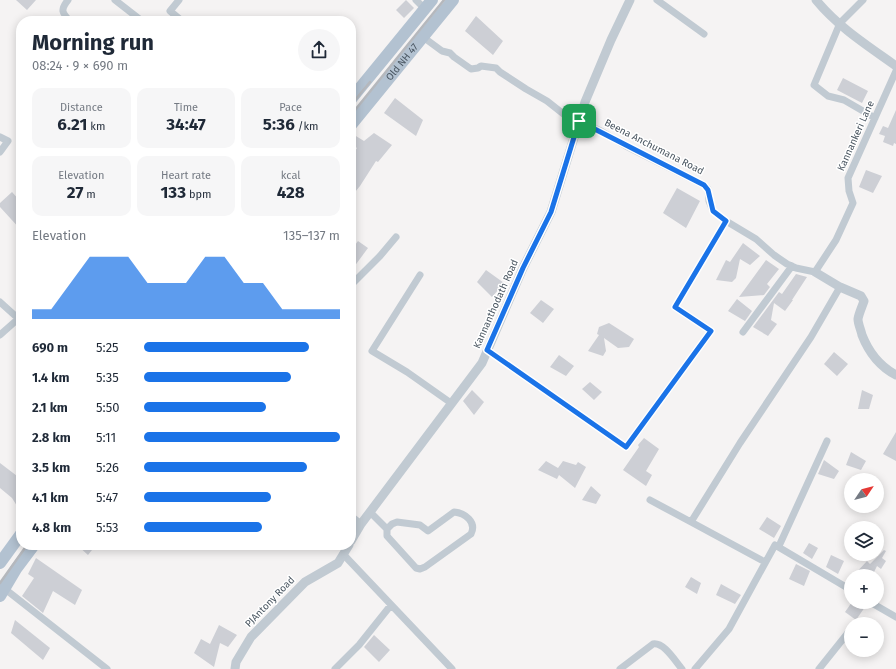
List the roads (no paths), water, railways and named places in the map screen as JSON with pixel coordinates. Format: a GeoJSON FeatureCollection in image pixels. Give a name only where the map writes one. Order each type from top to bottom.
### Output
{"type":"FeatureCollection","features":[{"type":"Feature","properties":{"kind":"main road","name":"Old NH 47"},"geometry":{"type":"LineString","coordinates":[[356,119],[453,0]]}},
{"type":"Feature","properties":{"kind":"main road","name":"Old NH 47"},"geometry":{"type":"LineString","coordinates":[[356,93],[429,5]]}},
{"type":"Feature","properties":{"kind":"main road"},"geometry":{"type":"LineString","coordinates":[[2,592],[8,564],[16,546]]}},
{"type":"Feature","properties":{"kind":"main road"},"geometry":{"type":"LineString","coordinates":[[8,564],[27,550]]}},
{"type":"Feature","properties":{"kind":"street"},"geometry":{"type":"LineString","coordinates":[[64,16],[63,6],[68,0]]}},
{"type":"Feature","properties":{"kind":"street"},"geometry":{"type":"LineString","coordinates":[[115,0],[136,16]]}},
{"type":"Feature","properties":{"kind":"street"},"geometry":{"type":"LineString","coordinates":[[176,16],[170,11],[179,0]]}},
{"type":"Feature","properties":{"kind":"street"},"geometry":{"type":"LineString","coordinates":[[416,0],[429,5]]}},
{"type":"Feature","properties":{"kind":"street","name":"Kannanthodath Road"},"geometry":{"type":"LineString","coordinates":[[361,524],[482,363],[523,268],[551,212],[584,102],[630,0]]}},
{"type":"Feature","properties":{"kind":"street"},"geometry":{"type":"LineString","coordinates":[[657,0],[704,34]]}},
{"type":"Feature","properties":{"kind":"street"},"geometry":{"type":"LineString","coordinates":[[816,0],[826,11],[860,41],[896,66]]}},
{"type":"Feature","properties":{"kind":"street"},"geometry":{"type":"LineString","coordinates":[[863,0],[840,23],[814,85],[828,96],[844,100],[875,118]]}},
{"type":"Feature","properties":{"kind":"street","name":"Beena Anchumana Road"},"geometry":{"type":"LineString","coordinates":[[423,37],[442,51],[450,53],[471,69],[481,66],[496,68],[526,90],[547,101],[566,116],[579,121],[704,185],[708,190],[713,211],[726,221],[756,239],[774,256],[796,268],[815,272],[840,287],[861,296],[864,301],[858,320],[866,343],[872,355],[878,362],[896,376]]}},
{"type":"Feature","properties":{"kind":"street","name":"Kannankeri Lane"},"geometry":{"type":"LineString","coordinates":[[815,272],[836,240],[854,203],[849,191],[848,178],[896,71]]}},
{"type":"Feature","properties":{"kind":"street"},"geometry":{"type":"LineString","coordinates":[[0,137],[8,141],[0,152]]}},
{"type":"Feature","properties":{"kind":"street"},"geometry":{"type":"LineString","coordinates":[[487,350],[626,447],[711,331],[675,307],[726,221]]}},
{"type":"Feature","properties":{"kind":"street"},"geometry":{"type":"LineString","coordinates":[[356,280],[380,256],[396,237]]}},
{"type":"Feature","properties":{"kind":"street"},"geometry":{"type":"LineString","coordinates":[[743,332],[792,266]]}},
{"type":"Feature","properties":{"kind":"street"},"geometry":{"type":"LineString","coordinates":[[420,275],[372,351],[407,372],[451,403]]}},
{"type":"Feature","properties":{"kind":"street"},"geometry":{"type":"LineString","coordinates":[[691,522],[740,442],[811,338],[840,287]]}},
{"type":"Feature","properties":{"kind":"street"},"geometry":{"type":"LineString","coordinates":[[0,302],[16,316]]}},
{"type":"Feature","properties":{"kind":"street"},"geometry":{"type":"LineString","coordinates":[[0,335],[16,323]]}},
{"type":"Feature","properties":{"kind":"street"},"geometry":{"type":"LineString","coordinates":[[779,546],[827,441]]}},
{"type":"Feature","properties":{"kind":"street"},"geometry":{"type":"LineString","coordinates":[[650,500],[765,562]]}},
{"type":"Feature","properties":{"kind":"street"},"geometry":{"type":"LineString","coordinates":[[370,512],[387,529],[387,536],[416,568],[420,569],[471,534],[473,524],[461,513],[454,512],[428,531],[420,525],[397,522],[392,524],[387,529]]}},
{"type":"Feature","properties":{"kind":"street"},"geometry":{"type":"LineString","coordinates":[[356,520],[361,524],[356,532]]}},
{"type":"Feature","properties":{"kind":"street"},"geometry":{"type":"LineString","coordinates":[[695,669],[729,628],[775,545],[844,586]]}},
{"type":"Feature","properties":{"kind":"street","name":"PJAntony Road"},"geometry":{"type":"LineString","coordinates":[[235,669],[236,662],[251,637],[305,582],[338,563],[346,550]]}},
{"type":"Feature","properties":{"kind":"street"},"geometry":{"type":"LineString","coordinates":[[343,554],[452,669]]}},
{"type":"Feature","properties":{"kind":"street"},"geometry":{"type":"LineString","coordinates":[[2,592],[107,669]]}},
{"type":"Feature","properties":{"kind":"street"},"geometry":{"type":"LineString","coordinates":[[335,669],[359,645],[391,605]]}},
{"type":"Feature","properties":{"kind":"street"},"geometry":{"type":"LineString","coordinates":[[882,609],[896,617]]}},
{"type":"Feature","properties":{"kind":"street"},"geometry":{"type":"LineString","coordinates":[[819,669],[844,638]]}},
{"type":"Feature","properties":{"kind":"street"},"geometry":{"type":"LineString","coordinates":[[620,669],[656,643],[664,649],[682,669]]}},
{"type":"Feature","properties":{"kind":"railway"},"geometry":{"type":"LineString","coordinates":[[356,109],[444,0]]}},
{"type":"Feature","properties":{"kind":"railway"},"geometry":{"type":"LineString","coordinates":[[356,99],[370,82]]}},
{"type":"Feature","properties":{"kind":"railway"},"geometry":{"type":"LineString","coordinates":[[0,583],[23,550]]}}]}
